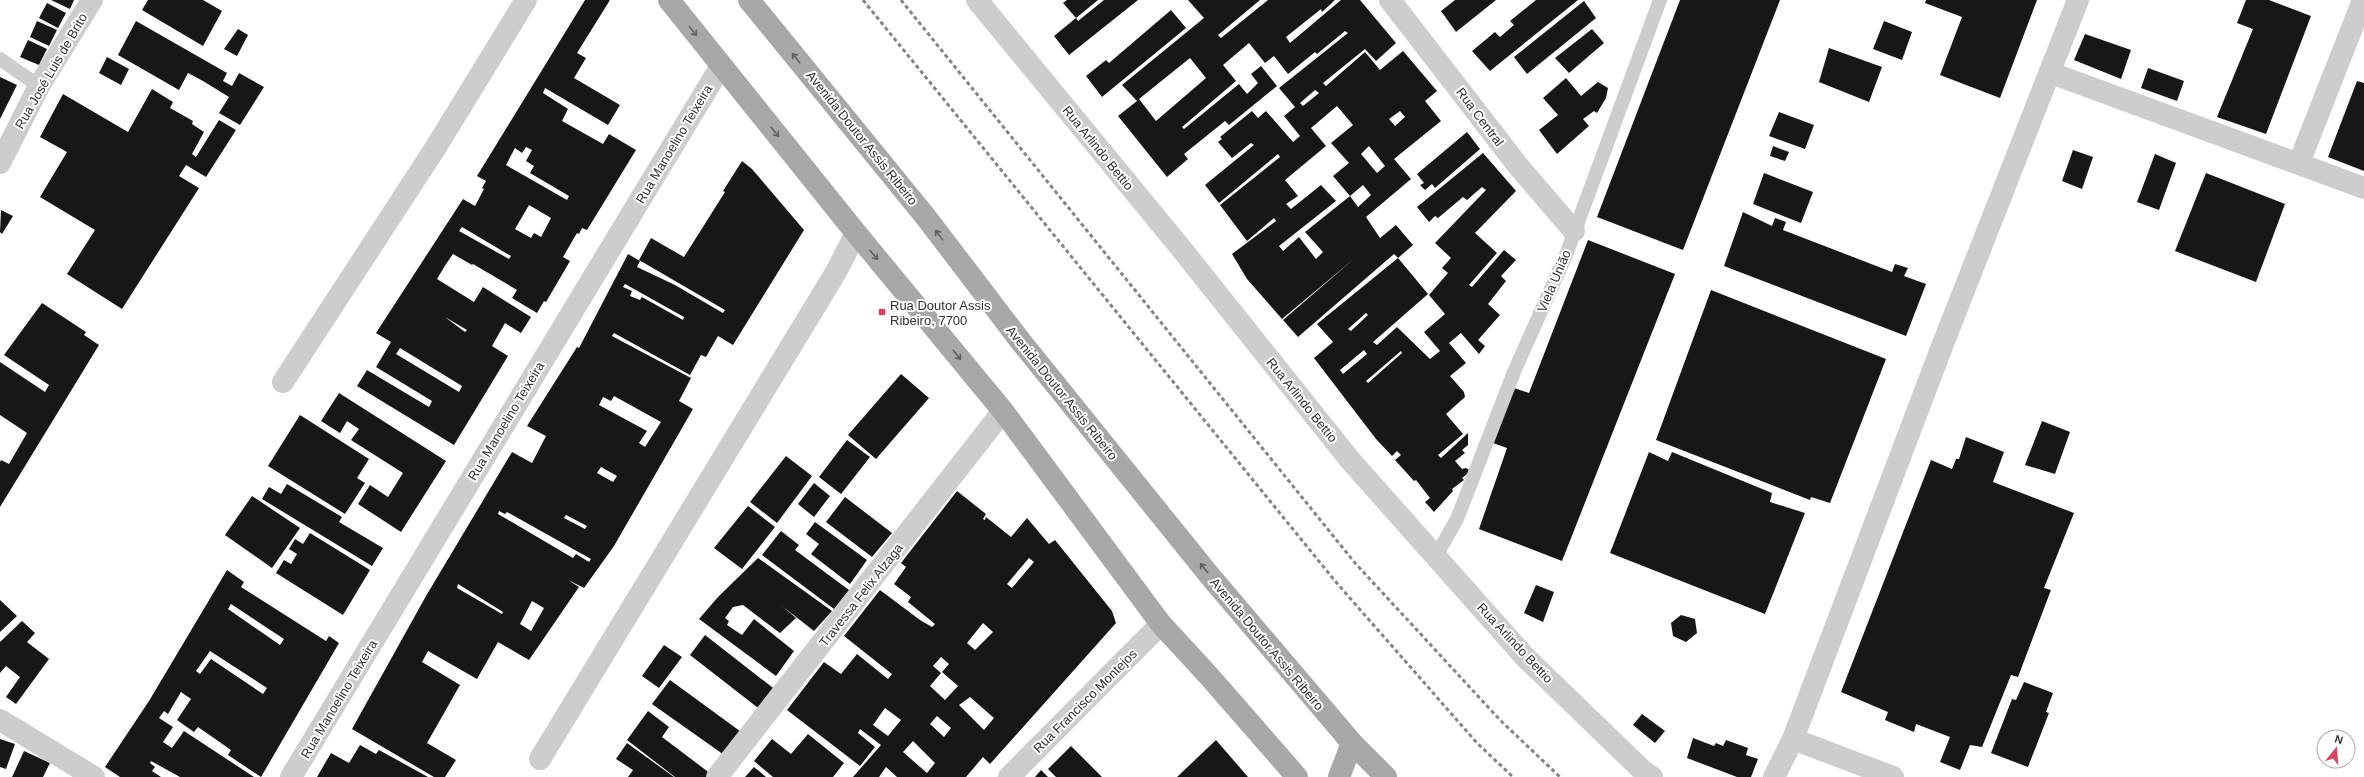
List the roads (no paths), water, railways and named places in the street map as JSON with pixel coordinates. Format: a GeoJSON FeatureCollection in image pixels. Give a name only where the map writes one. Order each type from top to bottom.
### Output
{"type":"FeatureCollection","features":[{"type":"Feature","properties":{"kind":"main road"},"geometry":{"type":"LineString","coordinates":[[669,0],[856,233],[1003,411],[1161,624],[1208,675],[1297,777]]}},
{"type":"Feature","properties":{"kind":"main road","name":"Avenida Doutor Assis Ribeiro"},"geometry":{"type":"LineString","coordinates":[[749,0],[925,216],[1022,343],[1210,576],[1352,743],[1386,777]]}},
{"type":"Feature","properties":{"kind":"main road"},"geometry":{"type":"LineString","coordinates":[[1339,777],[1352,743]]}},
{"type":"Feature","properties":{"kind":"street","name":"Rua José Luis de Brito"},"geometry":{"type":"LineString","coordinates":[[0,163],[40,86],[92,0]]}},
{"type":"Feature","properties":{"kind":"street"},"geometry":{"type":"LineString","coordinates":[[283,382],[436,147],[526,0]]}},
{"type":"Feature","properties":{"kind":"street","name":"Rua Arlindo Bettio"},"geometry":{"type":"LineString","coordinates":[[977,0],[1175,241],[1350,460],[1525,657],[1642,770],[1652,777]]}},
{"type":"Feature","properties":{"kind":"street","name":"Rua Central"},"geometry":{"type":"LineString","coordinates":[[1390,0],[1519,167],[1574,231]]}},
{"type":"Feature","properties":{"kind":"street"},"geometry":{"type":"LineString","coordinates":[[1774,777],[1793,739],[1940,349],[2051,72],[2078,0]]}},
{"type":"Feature","properties":{"kind":"street"},"geometry":{"type":"LineString","coordinates":[[2299,163],[2363,0]]}},
{"type":"Feature","properties":{"kind":"street","name":"Rua Manoelino Teixeira"},"geometry":{"type":"LineString","coordinates":[[291,777],[721,66]]}},
{"type":"Feature","properties":{"kind":"street"},"geometry":{"type":"LineString","coordinates":[[2051,72],[2364,188]]}},
{"type":"Feature","properties":{"kind":"street"},"geometry":{"type":"LineString","coordinates":[[540,759],[836,272],[856,233]]}},
{"type":"Feature","properties":{"kind":"street","name":"Travessa Felix Alzaga"},"geometry":{"type":"LineString","coordinates":[[717,777],[1003,411]]}},
{"type":"Feature","properties":{"kind":"street","name":"Rua Francisco Montejos"},"geometry":{"type":"LineString","coordinates":[[1009,777],[1161,624]]}},
{"type":"Feature","properties":{"kind":"street"},"geometry":{"type":"LineString","coordinates":[[0,720],[94,777]]}},
{"type":"Feature","properties":{"kind":"street"},"geometry":{"type":"LineString","coordinates":[[1793,739],[1893,777]]}},
{"type":"Feature","properties":{"kind":"lane","name":"Viela União"},"geometry":{"type":"LineString","coordinates":[[1436,556],[1457,519],[1514,372],[1566,254],[1660,0]]}},
{"type":"Feature","properties":{"kind":"lane"},"geometry":{"type":"LineString","coordinates":[[0,58],[40,86]]}},
{"type":"Feature","properties":{"kind":"railway"},"geometry":{"type":"LineString","coordinates":[[863,0],[1335,581],[1477,743],[1513,777]]}},
{"type":"Feature","properties":{"kind":"railway"},"geometry":{"type":"LineString","coordinates":[[901,0],[1355,563],[1500,720],[1560,777]]}},
{"type":"Feature","properties":{"kind":"place","name":"Rua Doutor Assis Ribeiro, 7700"},"geometry":{"type":"Point","coordinates":[882,312]}}]}
